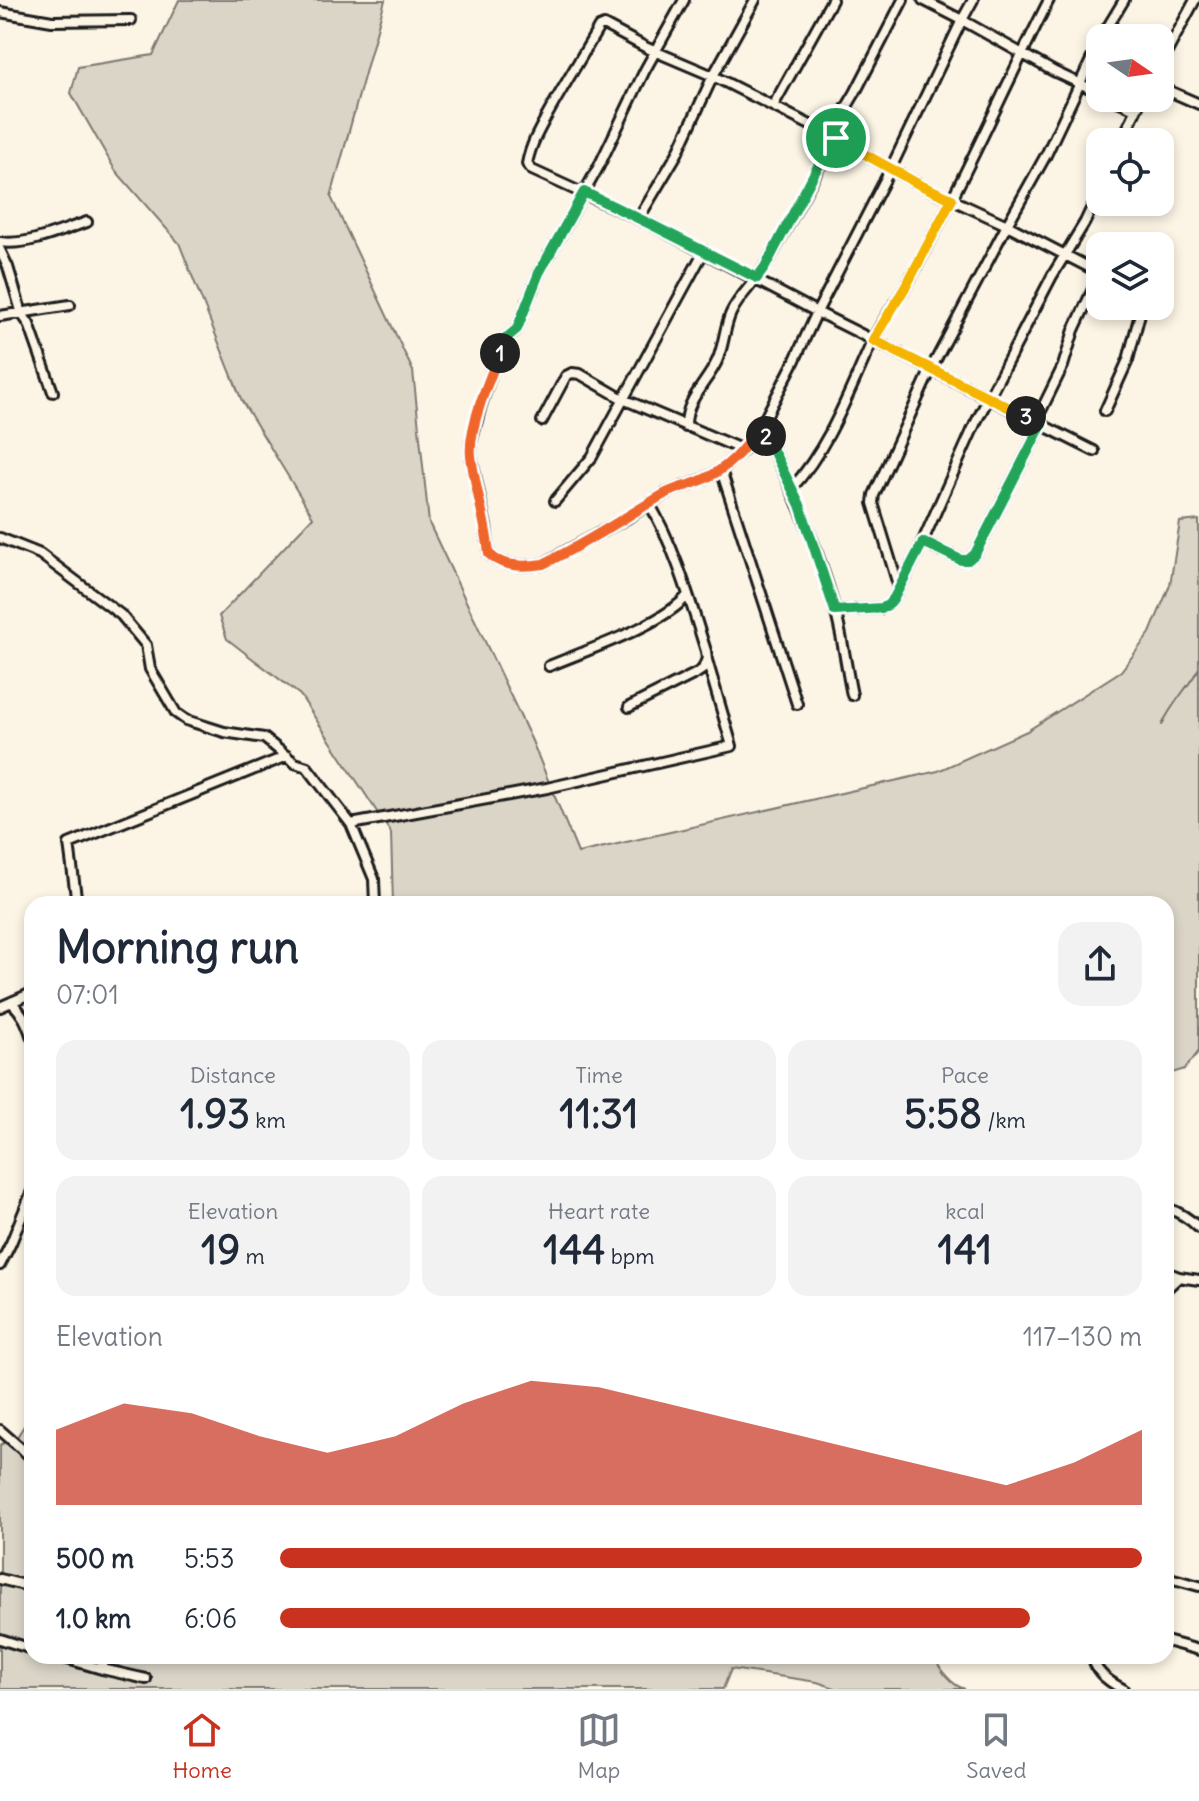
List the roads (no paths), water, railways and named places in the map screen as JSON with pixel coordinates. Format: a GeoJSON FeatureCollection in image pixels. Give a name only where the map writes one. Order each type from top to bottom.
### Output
{"type":"FeatureCollection","features":[{"type":"Feature","properties":{"kind":"street"},"geometry":{"type":"LineString","coordinates":[[684,0],[539,273],[517,329],[505,339],[481,405],[471,443],[471,456],[489,554],[500,562],[528,567],[543,564],[666,493],[721,470],[743,450],[761,426],[794,362],[973,0]]}},
{"type":"Feature","properties":{"kind":"street"},"geometry":{"type":"LineString","coordinates":[[639,218],[677,154],[713,76],[755,0]]}},
{"type":"Feature","properties":{"kind":"street"},"geometry":{"type":"LineString","coordinates":[[773,106],[832,0]]}},
{"type":"Feature","properties":{"kind":"street"},"geometry":{"type":"LineString","coordinates":[[686,427],[690,405],[717,361],[739,298],[765,267],[903,0]]}},
{"type":"Feature","properties":{"kind":"street"},"geometry":{"type":"LineString","coordinates":[[923,0],[1086,86]]}},
{"type":"Feature","properties":{"kind":"street"},"geometry":{"type":"LineString","coordinates":[[792,488],[817,458],[873,340],[952,199],[1049,0]]}},
{"type":"Feature","properties":{"kind":"street"},"geometry":{"type":"LineString","coordinates":[[1110,24],[1124,0]]}},
{"type":"Feature","properties":{"kind":"street"},"geometry":{"type":"LineString","coordinates":[[1174,40],[1195,0]]}},
{"type":"Feature","properties":{"kind":"street"},"geometry":{"type":"LineString","coordinates":[[0,12],[52,21],[131,20]]}},
{"type":"Feature","properties":{"kind":"street"},"geometry":{"type":"LineString","coordinates":[[1188,16],[1199,22]]}},
{"type":"Feature","properties":{"kind":"street"},"geometry":{"type":"LineString","coordinates":[[1086,266],[920,185],[833,136],[713,76],[656,52],[610,26],[599,27],[534,139],[527,164],[532,170],[639,218],[817,312],[1094,451]]}},
{"type":"Feature","properties":{"kind":"street"},"geometry":{"type":"LineString","coordinates":[[899,588],[873,503],[874,495],[931,369],[1046,155],[1086,70]]}},
{"type":"Feature","properties":{"kind":"street"},"geometry":{"type":"LineString","coordinates":[[1174,93],[1199,104]]}},
{"type":"Feature","properties":{"kind":"street"},"geometry":{"type":"LineString","coordinates":[[835,611],[882,608],[888,605],[899,588],[988,397],[1064,254],[1088,216]]}},
{"type":"Feature","properties":{"kind":"street"},"geometry":{"type":"LineString","coordinates":[[0,242],[27,241],[87,222]]}},
{"type":"Feature","properties":{"kind":"street"},"geometry":{"type":"LineString","coordinates":[[0,250],[53,392]]}},
{"type":"Feature","properties":{"kind":"street"},"geometry":{"type":"LineString","coordinates":[[555,501],[592,457],[704,251]]}},
{"type":"Feature","properties":{"kind":"street"},"geometry":{"type":"LineString","coordinates":[[923,542],[961,560],[968,560],[975,554],[1039,423],[1086,304]]}},
{"type":"Feature","properties":{"kind":"street"},"geometry":{"type":"LineString","coordinates":[[0,316],[70,305]]}},
{"type":"Feature","properties":{"kind":"street"},"geometry":{"type":"LineString","coordinates":[[1105,411],[1128,360],[1138,320]]}},
{"type":"Feature","properties":{"kind":"street"},"geometry":{"type":"LineString","coordinates":[[542,421],[566,376],[580,374],[623,399],[743,450]]}},
{"type":"Feature","properties":{"kind":"street"},"geometry":{"type":"LineString","coordinates":[[761,426],[792,488],[813,542],[835,611],[852,695]]}},
{"type":"Feature","properties":{"kind":"street"},"geometry":{"type":"LineString","coordinates":[[721,470],[797,704]]}},
{"type":"Feature","properties":{"kind":"street"},"geometry":{"type":"LineString","coordinates":[[351,824],[547,788],[732,746],[688,595],[660,521],[649,503]]}},
{"type":"Feature","properties":{"kind":"street"},"geometry":{"type":"LineString","coordinates":[[0,538],[40,554],[121,615],[146,645],[150,669],[176,713],[186,720],[224,732],[264,738],[295,763],[307,767],[351,824],[374,879],[375,896]]}},
{"type":"Feature","properties":{"kind":"street"},"geometry":{"type":"LineString","coordinates":[[549,666],[653,622],[688,595]]}},
{"type":"Feature","properties":{"kind":"street"},"geometry":{"type":"LineString","coordinates":[[629,707],[697,673],[707,660]]}},
{"type":"Feature","properties":{"kind":"street"},"geometry":{"type":"LineString","coordinates":[[76,896],[69,844],[287,756]]}},
{"type":"Feature","properties":{"kind":"street"},"geometry":{"type":"LineString","coordinates":[[0,1007],[24,996]]}},
{"type":"Feature","properties":{"kind":"street"},"geometry":{"type":"LineString","coordinates":[[11,1002],[24,1017]]}},
{"type":"Feature","properties":{"kind":"street"},"geometry":{"type":"LineString","coordinates":[[1174,1210],[1189,1218],[1199,1228]]}},
{"type":"Feature","properties":{"kind":"street"},"geometry":{"type":"LineString","coordinates":[[0,1265],[24,1211]]}},
{"type":"Feature","properties":{"kind":"street"},"geometry":{"type":"LineString","coordinates":[[1174,1275],[1198,1277]]}},
{"type":"Feature","properties":{"kind":"street"},"geometry":{"type":"LineString","coordinates":[[1174,1282],[1179,1277]]}},
{"type":"Feature","properties":{"kind":"street"},"geometry":{"type":"LineString","coordinates":[[0,1430],[24,1451]]}},
{"type":"Feature","properties":{"kind":"street"},"geometry":{"type":"LineString","coordinates":[[0,1579],[24,1585]]}},
{"type":"Feature","properties":{"kind":"street"},"geometry":{"type":"LineString","coordinates":[[1174,1579],[1199,1586]]}},
{"type":"Feature","properties":{"kind":"street"},"geometry":{"type":"LineString","coordinates":[[0,1639],[24,1646]]}},
{"type":"Feature","properties":{"kind":"street"},"geometry":{"type":"LineString","coordinates":[[1174,1643],[1199,1650]]}},
{"type":"Feature","properties":{"kind":"street"},"geometry":{"type":"LineString","coordinates":[[85,1664],[146,1679]]}},
{"type":"Feature","properties":{"kind":"street"},"geometry":{"type":"LineString","coordinates":[[102,1669],[103,1664]]}},
{"type":"Feature","properties":{"kind":"street"},"geometry":{"type":"LineString","coordinates":[[1094,1664],[1110,1682],[1123,1689]]}},
{"type":"Feature","properties":{"kind":"waterway"},"geometry":{"type":"LineString","coordinates":[[1162,725],[1199,668]]}}]}
